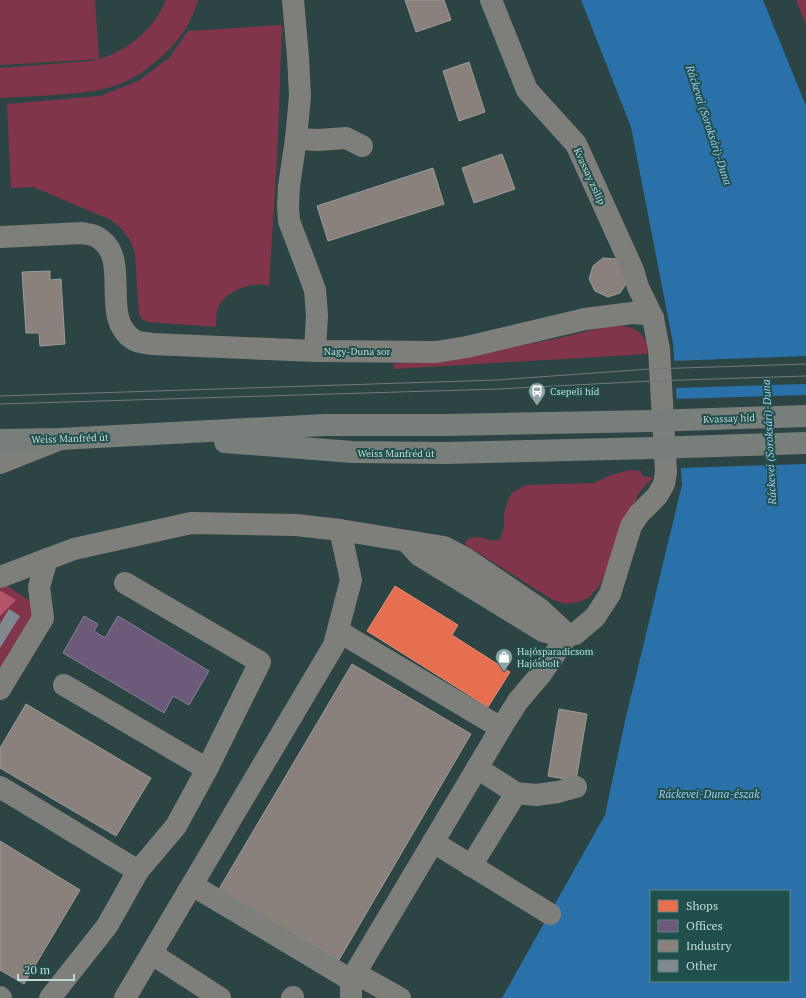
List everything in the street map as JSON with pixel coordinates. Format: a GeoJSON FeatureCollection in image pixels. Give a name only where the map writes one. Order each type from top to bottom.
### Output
{"type":"FeatureCollection","features":[{"type":"Feature","properties":{"kind":"main road","name":"Kvassay híd"},"geometry":{"type":"LineString","coordinates":[[652,420],[806,416]]}},
{"type":"Feature","properties":{"kind":"main road","name":"Weiss Manfréd út"},"geometry":{"type":"LineString","coordinates":[[0,440],[60,439],[324,425],[444,425],[652,420]]}},
{"type":"Feature","properties":{"kind":"main road","name":"Weiss Manfréd út"},"geometry":{"type":"LineString","coordinates":[[140,435],[352,452],[444,453],[806,443]]}},
{"type":"Feature","properties":{"kind":"lane"},"geometry":{"type":"LineString","coordinates":[[293,0],[300,96],[296,139],[289,186],[288,207],[289,221],[306,263],[314,290],[317,315],[315,351]]}},
{"type":"Feature","properties":{"kind":"lane","name":"Kvassay zsilip"},"geometry":{"type":"LineString","coordinates":[[491,0],[527,90],[576,144],[653,318],[659,349],[666,472],[664,484],[657,496],[639,514],[631,526],[610,594],[595,618],[574,634],[568,635]]}},
{"type":"Feature","properties":{"kind":"lane"},"geometry":{"type":"LineString","coordinates":[[296,139],[318,140],[346,138],[362,146]]}},
{"type":"Feature","properties":{"kind":"lane","name":"Nagy-Duna sor"},"geometry":{"type":"LineString","coordinates":[[0,237],[82,233],[93,235],[103,241],[112,252],[115,267],[117,310],[120,323],[127,334],[136,341],[152,344],[315,351],[436,352],[467,347],[585,319],[632,312],[645,314],[653,318]]}},
{"type":"Feature","properties":{"kind":"lane"},"geometry":{"type":"LineString","coordinates":[[0,463],[60,439]]}},
{"type":"Feature","properties":{"kind":"lane"},"geometry":{"type":"LineString","coordinates":[[0,577],[74,549],[191,523],[296,525],[340,530],[406,541],[419,555],[543,631],[558,635],[568,635]]}},
{"type":"Feature","properties":{"kind":"lane"},"geometry":{"type":"LineString","coordinates":[[126,998],[334,645],[351,580],[340,530]]}},
{"type":"Feature","properties":{"kind":"lane"},"geometry":{"type":"LineString","coordinates":[[0,689],[44,618],[39,587],[47,559]]}},
{"type":"Feature","properties":{"kind":"lane"},"geometry":{"type":"LineString","coordinates":[[50,998],[107,926],[138,871],[176,826],[207,769],[260,662],[125,583]]}},
{"type":"Feature","properties":{"kind":"lane"},"geometry":{"type":"LineString","coordinates":[[338,631],[501,728]]}},
{"type":"Feature","properties":{"kind":"lane"},"geometry":{"type":"LineString","coordinates":[[351,989],[433,842],[501,728],[518,701],[541,674],[568,635]]}},
{"type":"Feature","properties":{"kind":"lane"},"geometry":{"type":"LineString","coordinates":[[64,685],[207,769]]}},
{"type":"Feature","properties":{"kind":"lane"},"geometry":{"type":"LineString","coordinates":[[477,768],[516,793],[536,795],[558,792],[576,787]]}},
{"type":"Feature","properties":{"kind":"lane"},"geometry":{"type":"LineString","coordinates":[[0,787],[138,871]]}},
{"type":"Feature","properties":{"kind":"lane"},"geometry":{"type":"LineString","coordinates":[[471,866],[516,793]]}},
{"type":"Feature","properties":{"kind":"lane"},"geometry":{"type":"LineString","coordinates":[[433,842],[550,914]]}},
{"type":"Feature","properties":{"kind":"lane"},"geometry":{"type":"LineString","coordinates":[[192,885],[351,989],[400,998]]}},
{"type":"Feature","properties":{"kind":"lane"},"geometry":{"type":"LineString","coordinates":[[152,954],[220,998]]}},
{"type":"Feature","properties":{"kind":"shaded area"},"geometry":{"type":"Polygon","coordinates":[[[0,0],[95,0],[99,59],[0,65],[0,0]]]}},
{"type":"Feature","properties":{"kind":"shaded area"},"geometry":{"type":"Polygon","coordinates":[[[166,0],[198,0],[184,31],[174,44],[153,64],[133,78],[114,86],[89,92],[0,98],[0,68],[90,61],[102,58],[125,48],[145,32],[160,12],[166,0]]]}},
{"type":"Feature","properties":{"kind":"shaded area"},"geometry":{"type":"Polygon","coordinates":[[[796,0],[806,0],[806,25],[796,0]]]}},
{"type":"Feature","properties":{"kind":"shaded area"},"geometry":{"type":"Polygon","coordinates":[[[282,25],[277,159],[269,286],[258,285],[243,287],[227,296],[217,311],[216,327],[147,322],[142,319],[139,314],[135,255],[133,247],[122,229],[111,220],[33,187],[11,188],[7,104],[100,96],[138,81],[169,58],[188,31],[282,25]]]}},
{"type":"Feature","properties":{"kind":"shaded area"},"geometry":{"type":"Polygon","coordinates":[[[612,325],[626,326],[635,329],[642,335],[649,346],[647,354],[394,369],[393,364],[477,354],[559,338],[612,325]]]}},
{"type":"Feature","properties":{"kind":"shaded area"},"geometry":{"type":"Polygon","coordinates":[[[630,470],[641,471],[642,476],[653,477],[638,494],[621,541],[599,586],[588,598],[579,602],[566,604],[553,600],[464,544],[469,538],[480,537],[492,541],[500,539],[504,528],[504,515],[508,499],[512,493],[526,485],[594,483],[611,475],[630,470]]]}},
{"type":"Feature","properties":{"kind":"shaded area"},"geometry":{"type":"Polygon","coordinates":[[[6,585],[39,607],[0,669],[0,586],[6,585]]]}},
{"type":"Feature","properties":{"kind":"shaded area"},"geometry":{"type":"Polygon","coordinates":[[[0,591],[16,600],[0,616],[0,591]]]}},
{"type":"Feature","properties":{"kind":"water","name":"Ráckevei-Duna-észak"},"geometry":{"type":"Polygon","coordinates":[[[581,0],[763,0],[806,106],[806,998],[502,998],[605,815],[625,721],[682,485],[673,343],[631,127],[581,0]]]}},
{"type":"Feature","properties":{"kind":"pier"},"geometry":{"type":"Polygon","coordinates":[[[806,356],[806,384],[674,388],[672,361],[806,356]]]}},
{"type":"Feature","properties":{"kind":"pier"},"geometry":{"type":"Polygon","coordinates":[[[806,395],[806,464],[679,468],[675,399],[806,395]]]}},
{"type":"Feature","properties":{"kind":"building: Shops"},"geometry":{"type":"Polygon","coordinates":[[[395,586],[458,625],[452,635],[510,672],[488,707],[367,631],[395,586]]]}},
{"type":"Feature","properties":{"kind":"building: Offices"},"geometry":{"type":"Polygon","coordinates":[[[84,616],[98,624],[94,631],[105,638],[118,616],[209,671],[189,705],[173,696],[164,713],[63,653],[84,616]]]}},
{"type":"Feature","properties":{"kind":"building: Industry"},"geometry":{"type":"Polygon","coordinates":[[[405,0],[444,0],[451,20],[416,32],[405,0]]]}},
{"type":"Feature","properties":{"kind":"building: Industry"},"geometry":{"type":"Polygon","coordinates":[[[469,62],[485,112],[459,121],[443,71],[469,62]]]}},
{"type":"Feature","properties":{"kind":"building: Industry"},"geometry":{"type":"Polygon","coordinates":[[[502,154],[515,189],[474,203],[462,168],[502,154]]]}},
{"type":"Feature","properties":{"kind":"building: Industry"},"geometry":{"type":"Polygon","coordinates":[[[433,168],[444,204],[328,241],[317,206],[433,168]]]}},
{"type":"Feature","properties":{"kind":"building: Industry"},"geometry":{"type":"Polygon","coordinates":[[[603,258],[617,259],[628,281],[620,293],[608,297],[595,291],[589,279],[593,266],[603,258]]]}},
{"type":"Feature","properties":{"kind":"building: Industry"},"geometry":{"type":"Polygon","coordinates":[[[50,271],[50,280],[61,279],[65,344],[40,346],[39,333],[26,333],[22,272],[50,271]]]}},
{"type":"Feature","properties":{"kind":"building: Industry"},"geometry":{"type":"Polygon","coordinates":[[[352,664],[471,734],[339,960],[219,889],[352,664]]]}},
{"type":"Feature","properties":{"kind":"building: Industry"},"geometry":{"type":"Polygon","coordinates":[[[26,704],[151,778],[116,836],[0,768],[0,748],[26,704]]]}},
{"type":"Feature","properties":{"kind":"building: Industry"},"geometry":{"type":"Polygon","coordinates":[[[559,709],[587,714],[576,781],[548,776],[559,709]]]}},
{"type":"Feature","properties":{"kind":"building: Industry"},"geometry":{"type":"Polygon","coordinates":[[[0,841],[80,890],[24,984],[0,970],[0,841]]]}},
{"type":"Feature","properties":{"kind":"building: Other"},"geometry":{"type":"Polygon","coordinates":[[[9,609],[20,616],[0,648],[0,624],[9,609]]]}},
{"type":"Feature","properties":{"kind":"tram line"},"geometry":{"type":"LineString","coordinates":[[0,396],[497,380],[650,369],[806,364]]}},
{"type":"Feature","properties":{"kind":"tram line"},"geometry":{"type":"LineString","coordinates":[[0,404],[498,389],[651,381],[806,376]]}},
{"type":"Feature","properties":{"kind":"place","name":"Csepeli híd"},"geometry":{"type":"Point","coordinates":[537,406]}},
{"type":"Feature","properties":{"kind":"place","name":"Hajósparadicsom Hajósbolt"},"geometry":{"type":"Point","coordinates":[504,672]}},
{"type":"Feature","properties":{"kind":"water label","name":"Ráckevei (Soroksári)-Duna"},"geometry":{"type":"Point","coordinates":[709,125]}},
{"type":"Feature","properties":{"kind":"water label","name":"Ráckevei (Soroksári)-Duna"},"geometry":{"type":"Point","coordinates":[769,442]}}]}
